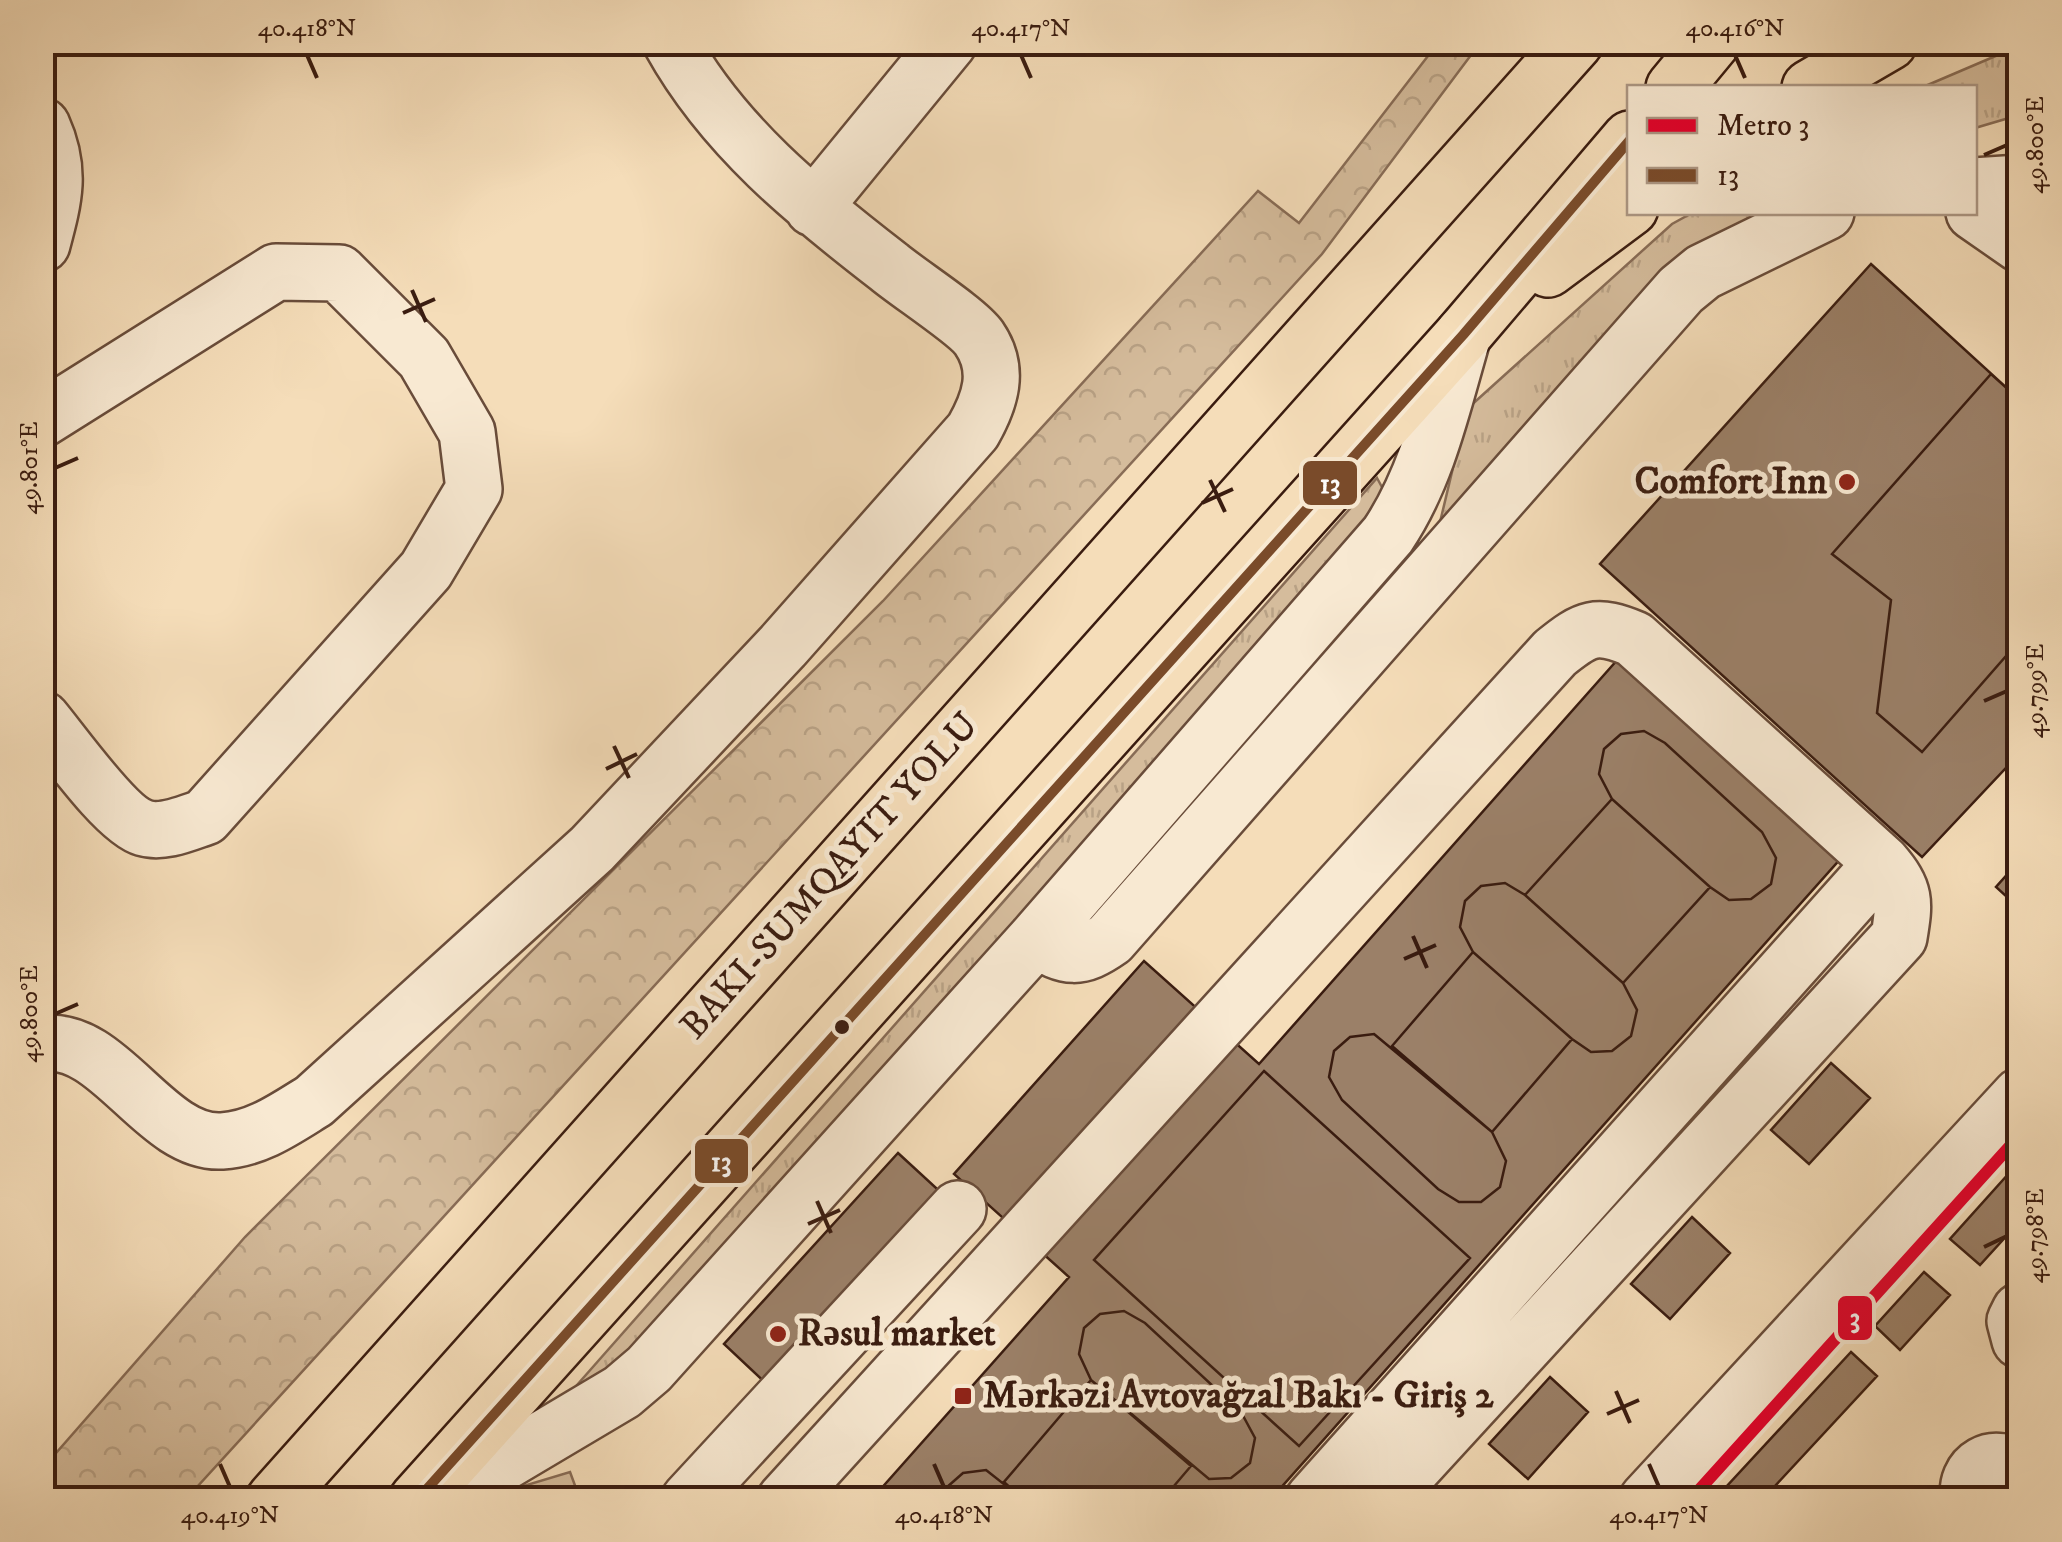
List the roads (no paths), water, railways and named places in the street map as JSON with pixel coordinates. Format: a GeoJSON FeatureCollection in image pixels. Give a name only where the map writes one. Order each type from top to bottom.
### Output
{"type":"FeatureCollection","features":[{"type":"Feature","properties":{"kind":"highway"},"geometry":{"type":"LineString","coordinates":[[274,1500],[1575,42]]}},
{"type":"Feature","properties":{"kind":"highway"},"geometry":{"type":"LineString","coordinates":[[1676,85],[1712,42]]}},
{"type":"Feature","properties":{"kind":"highway"},"geometry":{"type":"LineString","coordinates":[[1815,85],[1889,42]]}},
{"type":"Feature","properties":{"kind":"highway"},"geometry":{"type":"LineString","coordinates":[[417,1500],[1463,335],[1627,144]]}},
{"type":"Feature","properties":{"kind":"highway"},"geometry":{"type":"LineString","coordinates":[[1463,335],[1627,210]]}},
{"type":"Feature","properties":{"kind":"street"},"geometry":{"type":"LineString","coordinates":[[42,1044],[54,1042],[88,1055],[184,1132],[220,1141],[266,1130],[314,1102],[592,849],[783,646],[972,430],[989,402],[993,370],[978,337],[813,208],[734,132],[686,68],[672,42]]}},
{"type":"Feature","properties":{"kind":"street"},"geometry":{"type":"LineString","coordinates":[[813,208],[949,42]]}},
{"type":"Feature","properties":{"kind":"street"},"geometry":{"type":"LineString","coordinates":[[42,126],[54,151],[56,194],[42,244]]}},
{"type":"Feature","properties":{"kind":"street"},"geometry":{"type":"LineString","coordinates":[[1977,186],[2020,183]]}},
{"type":"Feature","properties":{"kind":"street"},"geometry":{"type":"LineString","coordinates":[[1977,214],[2020,244]]}},
{"type":"Feature","properties":{"kind":"street"},"geometry":{"type":"LineString","coordinates":[[1036,939],[1062,955],[1084,954],[1110,938],[1672,299],[1703,272],[1820,215]]}},
{"type":"Feature","properties":{"kind":"street"},"geometry":{"type":"LineString","coordinates":[[42,419],[276,272],[339,273],[424,358],[467,432],[474,489],[426,570],[205,817],[174,828],[146,830],[125,819],[42,719]]}},
{"type":"Feature","properties":{"kind":"street"},"geometry":{"type":"LineString","coordinates":[[440,1500],[622,1392],[649,1369],[1036,939],[1388,535],[1406,508],[1424,467],[1463,335]]}},
{"type":"Feature","properties":{"kind":"street"},"geometry":{"type":"LineString","coordinates":[[785,1500],[1541,668],[1581,632],[1608,628],[1634,639],[1882,863],[1900,884],[1904,906],[1899,937],[1383,1500]]}},
{"type":"Feature","properties":{"kind":"street"},"geometry":{"type":"LineString","coordinates":[[1313,1500],[1882,863]]}},
{"type":"Feature","properties":{"kind":"street"},"geometry":{"type":"LineString","coordinates":[[1647,1500],[2020,1096]]}},
{"type":"Feature","properties":{"kind":"street"},"geometry":{"type":"LineString","coordinates":[[689,1500],[958,1208]]}},
{"type":"Feature","properties":{"kind":"street"},"geometry":{"type":"LineString","coordinates":[[2020,1311],[2015,1321],[2020,1340]]}},
{"type":"Feature","properties":{"kind":"street"},"geometry":{"type":"LineString","coordinates":[[1969,1500],[1968,1482],[1979,1466],[1998,1460],[2020,1471]]}},
{"type":"Feature","properties":{"kind":"metro line","name":"3"},"geometry":{"type":"LineString","coordinates":[[1690,1500],[2020,1135]]}},
{"type":"Feature","properties":{"kind":"place","name":"Comfort Inn"},"geometry":{"type":"Point","coordinates":[1847,482]}},
{"type":"Feature","properties":{"kind":"place","name":"Rәsul market"},"geometry":{"type":"Point","coordinates":[778,1334]}},
{"type":"Feature","properties":{"kind":"place","name":"Mərkəzi Avtovağzal Bakı - Giriş 2"},"geometry":{"type":"Point","coordinates":[963,1396]}}]}
